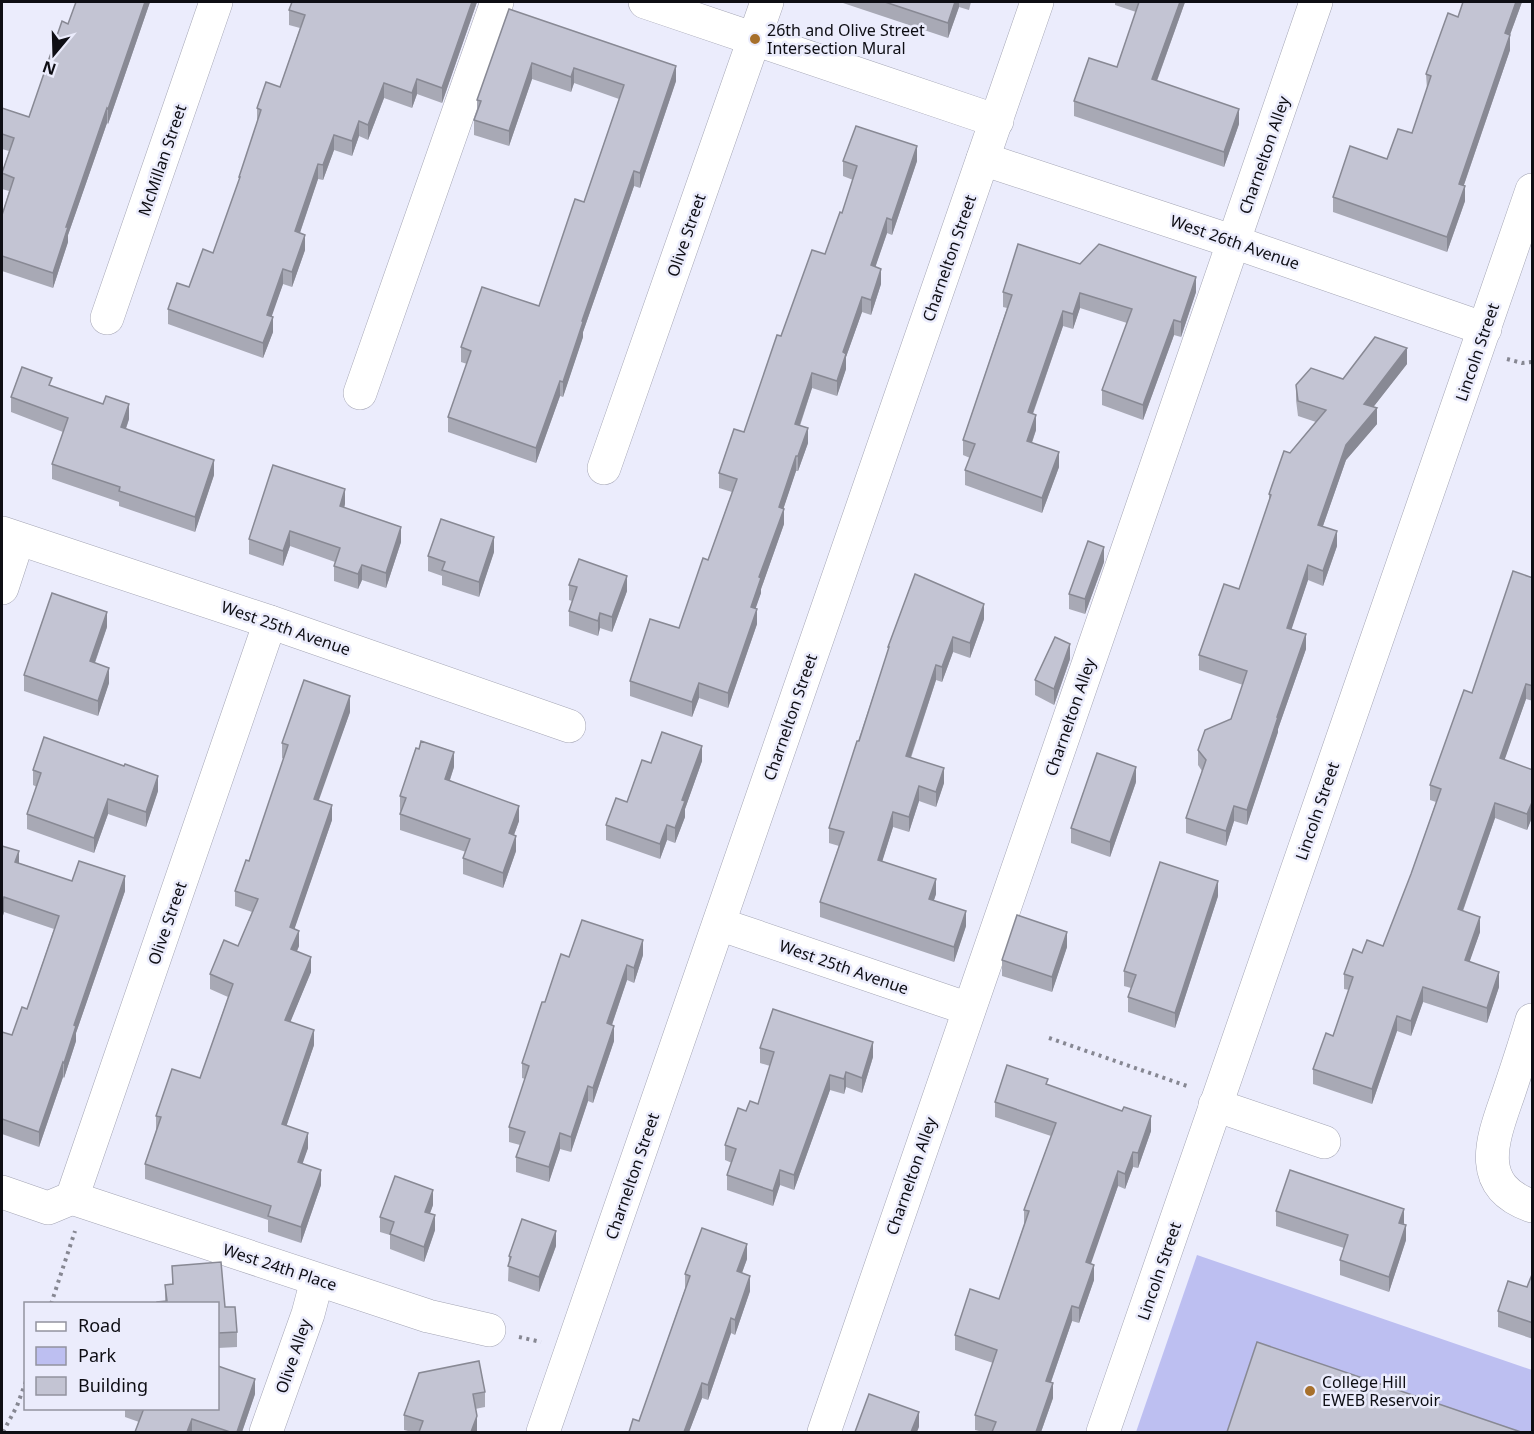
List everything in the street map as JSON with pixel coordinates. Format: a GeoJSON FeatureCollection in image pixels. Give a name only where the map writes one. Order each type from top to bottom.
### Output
{"type":"FeatureCollection","features":[{"type":"Feature","properties":{"kind":"street","name":"McMillan Street"},"geometry":{"type":"LineString","coordinates":[[107,318],[216,2]]}},
{"type":"Feature","properties":{"kind":"street"},"geometry":{"type":"LineString","coordinates":[[360,393],[497,2]]}},
{"type":"Feature","properties":{"kind":"street"},"geometry":{"type":"LineString","coordinates":[[645,2],[997,120]]}},
{"type":"Feature","properties":{"kind":"street","name":"Olive Street"},"geometry":{"type":"LineString","coordinates":[[604,468],[768,2]]}},
{"type":"Feature","properties":{"kind":"street","name":"Charnelton Street"},"geometry":{"type":"LineString","coordinates":[[543,1432],[1037,2]]}},
{"type":"Feature","properties":{"kind":"street","name":"Charnelton Alley"},"geometry":{"type":"LineString","coordinates":[[824,1432],[1316,2]]}},
{"type":"Feature","properties":{"kind":"street","name":"West 26th Avenue"},"geometry":{"type":"LineString","coordinates":[[983,159],[1234,242],[1485,329]]}},
{"type":"Feature","properties":{"kind":"street","name":"Lincoln Street"},"geometry":{"type":"LineString","coordinates":[[1103,1432],[1533,190]]}},
{"type":"Feature","properties":{"kind":"street"},"geometry":{"type":"LineString","coordinates":[[2,588],[10,536]]}},
{"type":"Feature","properties":{"kind":"street","name":"West 25th Avenue"},"geometry":{"type":"LineString","coordinates":[[10,536],[270,622],[569,726]]}},
{"type":"Feature","properties":{"kind":"street","name":"Olive Street"},"geometry":{"type":"LineString","coordinates":[[60,1203],[270,622]]}},
{"type":"Feature","properties":{"kind":"street","name":"West 25th Avenue"},"geometry":{"type":"LineString","coordinates":[[719,924],[969,1009]]}},
{"type":"Feature","properties":{"kind":"street"},"geometry":{"type":"LineString","coordinates":[[1533,1020],[1496,1130],[1491,1154],[1496,1174],[1505,1190],[1533,1206]]}},
{"type":"Feature","properties":{"kind":"street"},"geometry":{"type":"LineString","coordinates":[[1217,1101],[1324,1142]]}},
{"type":"Feature","properties":{"kind":"street","name":"West 24th Place"},"geometry":{"type":"LineString","coordinates":[[2,1192],[60,1203],[317,1280],[428,1316],[489,1330]]}},
{"type":"Feature","properties":{"kind":"street","name":"Olive Alley"},"geometry":{"type":"LineString","coordinates":[[266,1432],[308,1314],[317,1280]]}},
{"type":"Feature","properties":{"kind":"path"},"geometry":{"type":"LineString","coordinates":[[1049,1038],[1217,1101]]}},
{"type":"Feature","properties":{"kind":"path"},"geometry":{"type":"LineString","coordinates":[[52,1302],[77,1227],[60,1203]]}},
{"type":"Feature","properties":{"kind":"path"},"geometry":{"type":"LineString","coordinates":[[489,1330],[572,1350]]}},
{"type":"Feature","properties":{"kind":"path"},"geometry":{"type":"LineString","coordinates":[[3,1432],[17,1407],[24,1387]]}},
{"type":"Feature","properties":{"kind":"green space"},"geometry":{"type":"Polygon","coordinates":[[[1197,1255],[1532,1370],[1532,1432],[1136,1432],[1197,1255]]]}},
{"type":"Feature","properties":{"kind":"building"},"geometry":{"type":"Polygon","coordinates":[[[76,2],[145,2],[66,227],[68,227],[53,273],[2,256],[2,215],[14,178],[2,173],[14,138],[2,134],[2,108],[29,117],[62,21],[68,24],[76,2]]]}},
{"type":"Feature","properties":{"kind":"building"},"geometry":{"type":"Polygon","coordinates":[[[292,2],[472,2],[442,88],[417,79],[412,93],[384,83],[368,125],[359,121],[352,141],[334,135],[323,165],[318,164],[295,231],[305,235],[292,272],[283,269],[267,315],[273,317],[263,343],[168,309],[177,283],[189,287],[203,249],[213,253],[261,110],[257,108],[266,82],[280,87],[305,15],[289,10],[292,2]]]}},
{"type":"Feature","properties":{"kind":"building"},"geometry":{"type":"Polygon","coordinates":[[[885,2],[955,2],[948,23],[885,2]]]}},
{"type":"Feature","properties":{"kind":"building"},"geometry":{"type":"Polygon","coordinates":[[[1139,2],[1180,2],[1152,79],[1239,109],[1224,152],[1074,101],[1089,58],[1117,67],[1139,2]]]}},
{"type":"Feature","properties":{"kind":"building"},"geometry":{"type":"Polygon","coordinates":[[[1463,2],[1516,2],[1505,33],[1510,35],[1459,184],[1465,186],[1447,237],[1333,197],[1350,146],[1387,159],[1398,129],[1412,133],[1431,76],[1426,74],[1448,13],[1458,17],[1463,2]]]}},
{"type":"Feature","properties":{"kind":"building"},"geometry":{"type":"Polygon","coordinates":[[[509,9],[676,66],[640,173],[634,171],[563,382],[560,381],[536,448],[448,417],[471,351],[461,347],[482,287],[539,306],[575,199],[584,202],[624,85],[574,68],[571,77],[532,63],[509,131],[474,120],[481,101],[477,100],[509,9]]]}},
{"type":"Feature","properties":{"kind":"building"},"geometry":{"type":"Polygon","coordinates":[[[856,126],[917,146],[892,220],[887,218],[871,265],[881,269],[871,300],[862,297],[843,352],[846,354],[837,381],[812,373],[795,424],[808,428],[779,507],[784,509],[759,577],[761,578],[751,607],[757,609],[728,693],[699,683],[692,702],[630,681],[650,619],[679,628],[703,558],[708,560],[737,479],[719,473],[734,429],[744,432],[777,335],[781,336],[812,250],[825,254],[840,212],[842,213],[857,166],[843,161],[856,126]]]}},
{"type":"Feature","properties":{"kind":"building"},"geometry":{"type":"Polygon","coordinates":[[[1018,244],[1080,264],[1099,244],[1196,277],[1181,322],[1174,320],[1143,405],[1102,390],[1132,309],[1080,293],[1073,314],[1063,311],[1028,412],[1036,415],[1027,441],[1059,452],[1042,498],[965,470],[975,444],[963,440],[1012,295],[1003,292],[1018,244]]]}},
{"type":"Feature","properties":{"kind":"building"},"geometry":{"type":"Polygon","coordinates":[[[1375,337],[1407,348],[1364,404],[1377,408],[1346,445],[1318,525],[1337,531],[1323,571],[1308,565],[1287,628],[1306,634],[1247,810],[1234,806],[1226,831],[1186,818],[1206,760],[1198,750],[1205,730],[1231,719],[1247,671],[1199,655],[1224,584],[1239,589],[1284,451],[1290,453],[1326,410],[1298,401],[1296,385],[1311,368],[1343,379],[1375,337]]]}},
{"type":"Feature","properties":{"kind":"building"},"geometry":{"type":"Polygon","coordinates":[[[22,367],[52,378],[49,385],[103,404],[106,396],[129,404],[121,427],[214,460],[195,517],[119,491],[120,487],[52,464],[68,418],[11,397],[22,367]]]}},
{"type":"Feature","properties":{"kind":"building"},"geometry":{"type":"Polygon","coordinates":[[[273,465],[345,489],[340,506],[401,527],[386,573],[362,565],[358,574],[334,566],[340,548],[290,531],[283,551],[249,539],[273,465]]]}},
{"type":"Feature","properties":{"kind":"building"},"geometry":{"type":"Polygon","coordinates":[[[441,519],[494,537],[479,582],[442,570],[445,562],[428,556],[441,519]]]}},
{"type":"Feature","properties":{"kind":"building"},"geometry":{"type":"Polygon","coordinates":[[[1088,541],[1104,547],[1085,599],[1069,594],[1088,541]]]}},
{"type":"Feature","properties":{"kind":"building"},"geometry":{"type":"Polygon","coordinates":[[[579,559],[627,576],[612,617],[600,613],[598,621],[569,611],[577,587],[569,585],[579,559]]]}},
{"type":"Feature","properties":{"kind":"building"},"geometry":{"type":"Polygon","coordinates":[[[1513,571],[1533,578],[1533,686],[1526,684],[1500,758],[1533,770],[1533,800],[1527,814],[1495,803],[1458,909],[1480,917],[1465,960],[1499,972],[1487,1008],[1423,987],[1411,1021],[1397,1016],[1372,1089],[1313,1069],[1326,1033],[1333,1036],[1353,977],[1344,974],[1353,949],[1362,953],[1367,940],[1383,946],[1441,789],[1430,785],[1464,690],[1472,693],[1513,571]]]}},
{"type":"Feature","properties":{"kind":"building"},"geometry":{"type":"Polygon","coordinates":[[[915,574],[984,604],[970,643],[953,637],[942,667],[936,665],[906,756],[944,768],[936,792],[919,786],[909,817],[893,812],[878,860],[936,879],[929,899],[966,911],[954,947],[820,902],[844,832],[829,828],[888,647],[915,574]]]}},
{"type":"Feature","properties":{"kind":"building"},"geometry":{"type":"Polygon","coordinates":[[[52,593],[107,612],[90,661],[109,668],[98,701],[24,675],[52,593]]]}},
{"type":"Feature","properties":{"kind":"building"},"geometry":{"type":"Polygon","coordinates":[[[1055,637],[1070,644],[1054,689],[1035,680],[1055,637]]]}},
{"type":"Feature","properties":{"kind":"building"},"geometry":{"type":"Polygon","coordinates":[[[304,680],[350,696],[314,799],[332,805],[290,927],[299,931],[291,949],[311,957],[285,1020],[314,1030],[282,1124],[308,1133],[298,1162],[321,1170],[301,1227],[268,1216],[271,1206],[145,1164],[161,1117],[156,1116],[172,1069],[200,1078],[233,984],[210,974],[224,940],[238,946],[258,899],[235,891],[246,860],[249,861],[288,745],[282,743],[304,680]]]}},
{"type":"Feature","properties":{"kind":"building"},"geometry":{"type":"Polygon","coordinates":[[[662,732],[702,746],[682,800],[685,801],[675,828],[667,825],[660,844],[606,825],[616,798],[627,802],[642,760],[651,763],[662,732]]]}},
{"type":"Feature","properties":{"kind":"building"},"geometry":{"type":"Polygon","coordinates":[[[44,737],[158,776],[146,812],[108,799],[94,838],[27,814],[41,773],[33,770],[44,737]]]}},
{"type":"Feature","properties":{"kind":"building"},"geometry":{"type":"Polygon","coordinates":[[[421,741],[454,752],[445,779],[519,806],[509,833],[516,836],[503,873],[463,858],[470,839],[400,814],[406,798],[400,796],[416,748],[419,749],[421,741]]]}},
{"type":"Feature","properties":{"kind":"building"},"geometry":{"type":"Polygon","coordinates":[[[1097,753],[1136,767],[1110,842],[1071,828],[1097,753]]]}},
{"type":"Feature","properties":{"kind":"building"},"geometry":{"type":"Polygon","coordinates":[[[2,846],[19,851],[15,862],[72,881],[79,861],[125,876],[39,1132],[2,1119],[2,1032],[12,1035],[22,1007],[27,1009],[59,916],[4,897],[2,904],[2,846]]]}},
{"type":"Feature","properties":{"kind":"building"},"geometry":{"type":"Polygon","coordinates":[[[1160,862],[1218,881],[1175,1013],[1128,997],[1136,975],[1124,971],[1160,862]]]}},
{"type":"Feature","properties":{"kind":"building"},"geometry":{"type":"Polygon","coordinates":[[[1017,915],[1067,932],[1052,977],[1002,960],[1017,915]]]}},
{"type":"Feature","properties":{"kind":"building"},"geometry":{"type":"Polygon","coordinates":[[[582,920],[643,940],[634,968],[627,965],[607,1023],[614,1026],[593,1088],[588,1086],[571,1137],[560,1133],[549,1167],[516,1157],[525,1132],[509,1127],[529,1066],[522,1063],[542,1002],[545,1002],[561,954],[569,957],[582,920]]]}},
{"type":"Feature","properties":{"kind":"building"},"geometry":{"type":"Polygon","coordinates":[[[773,1009],[873,1042],[862,1078],[846,1072],[844,1079],[830,1075],[794,1175],[780,1170],[773,1191],[727,1175],[736,1149],[725,1145],[738,1108],[746,1111],[750,1101],[758,1104],[774,1052],[760,1048],[773,1009]]]}},
{"type":"Feature","properties":{"kind":"building"},"geometry":{"type":"Polygon","coordinates":[[[1007,1065],[1048,1079],[1046,1084],[1122,1111],[1124,1107],[1151,1116],[1138,1153],[1133,1152],[1125,1174],[1118,1171],[1086,1262],[1094,1265],[1079,1308],[1072,1306],[1046,1381],[1053,1383],[1036,1432],[992,1432],[996,1422],[975,1415],[997,1350],[955,1335],[970,1289],[999,1299],[1029,1211],[1024,1210],[1056,1123],[995,1102],[1007,1065]]]}},
{"type":"Feature","properties":{"kind":"building"},"geometry":{"type":"Polygon","coordinates":[[[1290,1170],[1404,1209],[1399,1223],[1406,1225],[1389,1277],[1340,1260],[1348,1235],[1276,1211],[1290,1170]]]}},
{"type":"Feature","properties":{"kind":"building"},"geometry":{"type":"Polygon","coordinates":[[[395,1176],[433,1190],[425,1212],[435,1215],[424,1247],[390,1234],[394,1222],[380,1217],[395,1176]]]}},
{"type":"Feature","properties":{"kind":"building"},"geometry":{"type":"Polygon","coordinates":[[[522,1219],[556,1231],[539,1277],[508,1266],[511,1257],[509,1256],[522,1219]]]}},
{"type":"Feature","properties":{"kind":"building"},"geometry":{"type":"Polygon","coordinates":[[[702,1228],[747,1244],[737,1271],[750,1276],[735,1320],[731,1318],[708,1385],[702,1383],[684,1432],[629,1432],[633,1419],[639,1421],[690,1276],[685,1274],[702,1228]]]}},
{"type":"Feature","properties":{"kind":"building"},"geometry":{"type":"Polygon","coordinates":[[[221,1262],[225,1307],[235,1307],[237,1332],[219,1333],[219,1302],[157,1302],[167,1301],[165,1285],[173,1284],[172,1266],[221,1262]]]}},
{"type":"Feature","properties":{"kind":"building"},"geometry":{"type":"Polygon","coordinates":[[[1533,1272],[1533,1323],[1498,1311],[1508,1281],[1527,1287],[1533,1272]]]}},
{"type":"Feature","properties":{"kind":"building","name":"College Hill EWEB Reservoir"},"geometry":{"type":"Polygon","coordinates":[[[1257,1342],[1521,1432],[1227,1432],[1257,1342]]]}},
{"type":"Feature","properties":{"kind":"building"},"geometry":{"type":"Polygon","coordinates":[[[479,1361],[485,1392],[473,1394],[477,1416],[471,1432],[419,1432],[423,1421],[404,1415],[419,1373],[479,1361]]]}},
{"type":"Feature","properties":{"kind":"building"},"geometry":{"type":"Polygon","coordinates":[[[219,1366],[255,1379],[237,1432],[230,1432],[192,1419],[187,1432],[135,1432],[143,1410],[219,1410],[219,1366]]]}},
{"type":"Feature","properties":{"kind":"building"},"geometry":{"type":"Polygon","coordinates":[[[869,1394],[919,1412],[911,1432],[855,1432],[869,1394]]]}},
{"type":"Feature","properties":{"kind":"place","name":"26th and Olive Street Intersection Mural"},"geometry":{"type":"Point","coordinates":[755,39]}},
{"type":"Feature","properties":{"kind":"place","name":"College Hill EWEB Reservoir"},"geometry":{"type":"Point","coordinates":[1310,1391]}}]}
